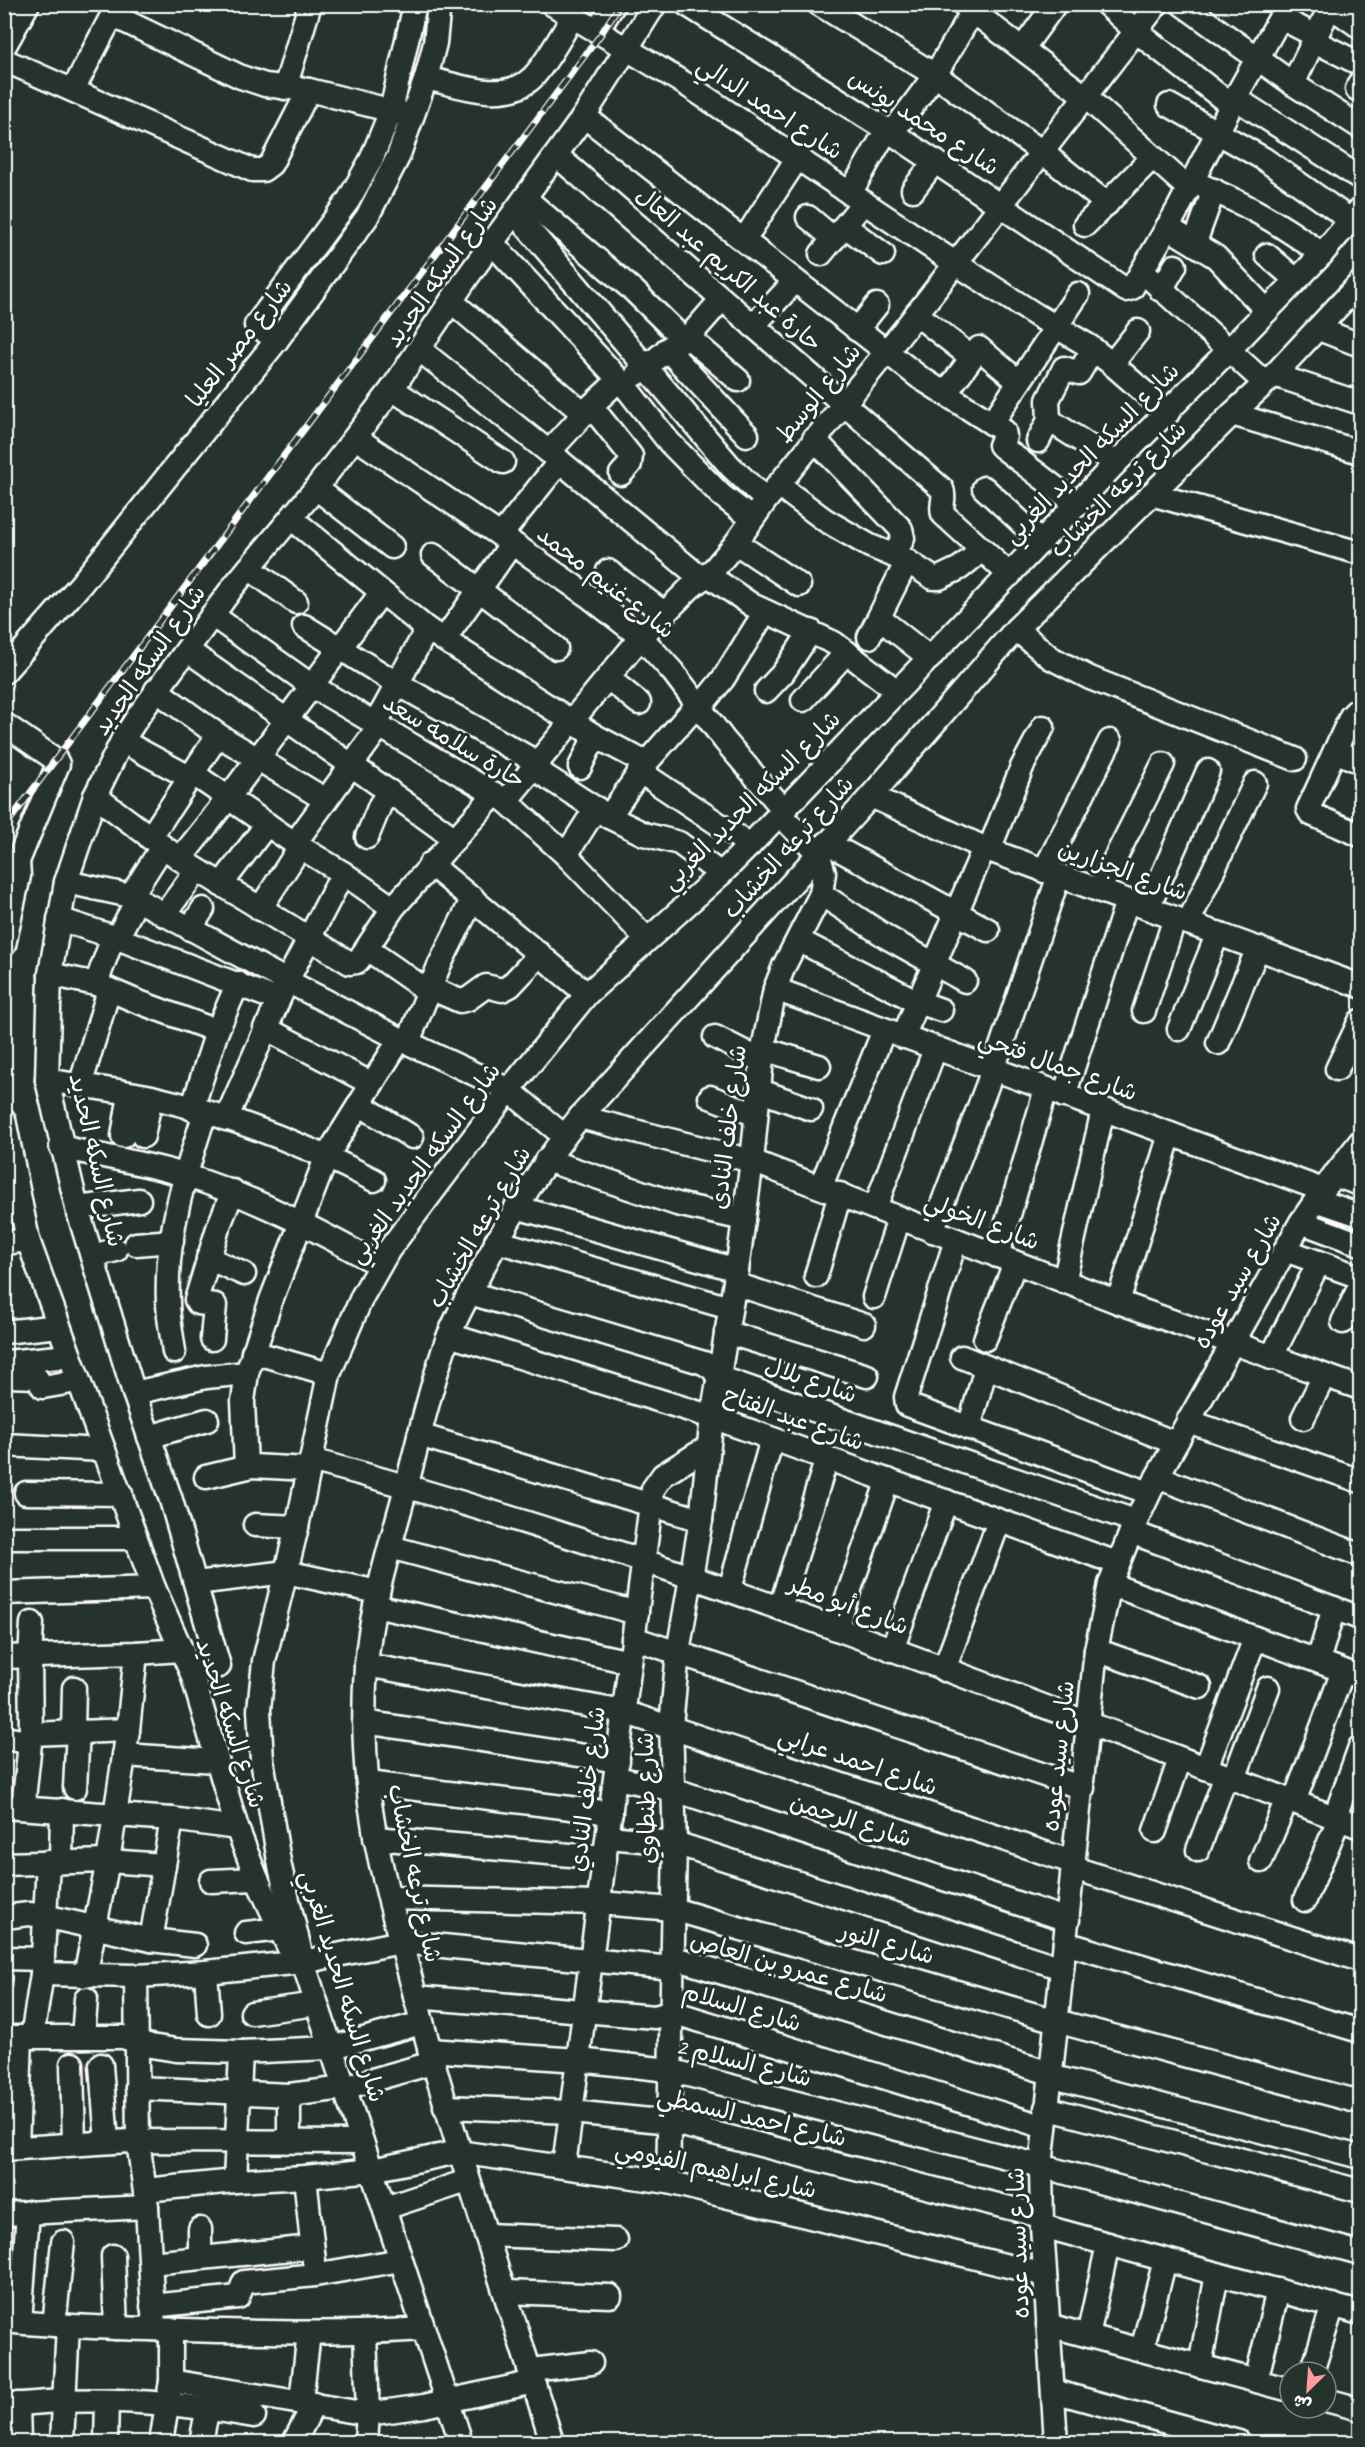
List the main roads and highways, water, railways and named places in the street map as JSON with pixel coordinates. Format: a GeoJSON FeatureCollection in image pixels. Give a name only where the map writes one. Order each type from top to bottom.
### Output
{"type":"FeatureCollection","features":[{"type":"Feature","properties":{"kind":"railway"},"geometry":{"type":"LineString","coordinates":[[4,828],[601,34],[620,4]]}}]}
